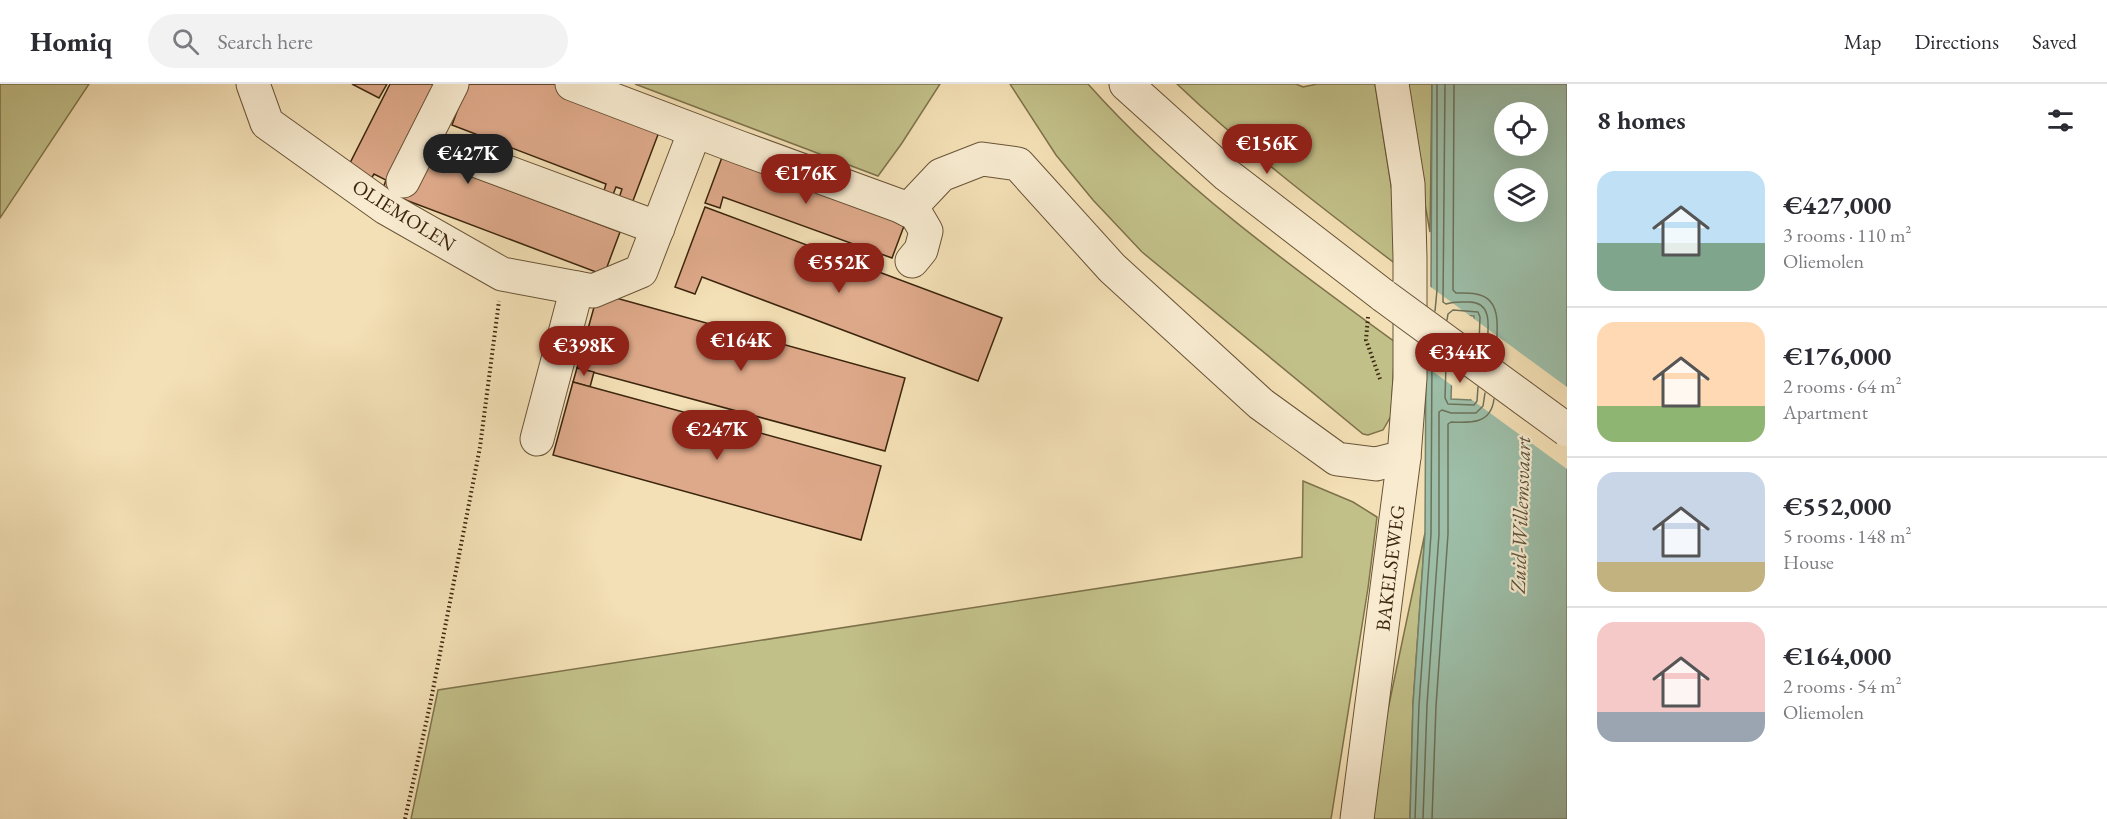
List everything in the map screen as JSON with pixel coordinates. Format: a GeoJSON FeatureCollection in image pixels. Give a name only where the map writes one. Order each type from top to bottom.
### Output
{"type":"FeatureCollection","features":[{"type":"Feature","properties":{"kind":"street","name":"OLIEMOLEN"},"geometry":{"type":"LineString","coordinates":[[253,84],[267,123],[386,208],[502,274],[585,290]]}},
{"type":"Feature","properties":{"kind":"street"},"geometry":{"type":"LineString","coordinates":[[403,181],[452,84]]}},
{"type":"Feature","properties":{"kind":"street"},"geometry":{"type":"LineString","coordinates":[[572,84],[916,214],[926,231],[921,250],[912,261]]}},
{"type":"Feature","properties":{"kind":"street"},"geometry":{"type":"LineString","coordinates":[[1126,84],[1227,176],[1384,296],[1567,430]]}},
{"type":"Feature","properties":{"kind":"street","name":"BAKELSEWEG"},"geometry":{"type":"LineString","coordinates":[[1358,819],[1404,457],[1410,378],[1408,183],[1392,84]]}},
{"type":"Feature","properties":{"kind":"street"},"geometry":{"type":"LineString","coordinates":[[537,439],[585,290],[641,271],[695,131]]}},
{"type":"Feature","properties":{"kind":"street"},"geometry":{"type":"LineString","coordinates":[[464,156],[658,228]]}},
{"type":"Feature","properties":{"kind":"street"},"geometry":{"type":"LineString","coordinates":[[908,210],[941,175],[982,159],[1018,164],[1112,268],[1261,404],[1337,459],[1376,464],[1404,457]]}},
{"type":"Feature","properties":{"kind":"path"},"geometry":{"type":"LineString","coordinates":[[405,819],[480,447],[502,274]]}},
{"type":"Feature","properties":{"kind":"shaded area"},"geometry":{"type":"Polygon","coordinates":[[[0,84],[89,84],[0,218],[0,84]]]}},
{"type":"Feature","properties":{"kind":"shaded area"},"geometry":{"type":"Polygon","coordinates":[[[635,84],[940,84],[878,176],[635,84]]]}},
{"type":"Feature","properties":{"kind":"shaded area"},"geometry":{"type":"Polygon","coordinates":[[[1010,84],[1088,84],[1158,155],[1196,189],[1274,253],[1395,342],[1391,416],[1383,430],[1368,435],[1363,434],[1142,252],[1093,200],[1056,155],[1010,84]]]}},
{"type":"Feature","properties":{"kind":"shaded area"},"geometry":{"type":"Polygon","coordinates":[[[1177,84],[1296,84],[1303,87],[1317,84],[1375,84],[1394,204],[1397,265],[1257,155],[1177,84]]]}},
{"type":"Feature","properties":{"kind":"shaded area"},"geometry":{"type":"Polygon","coordinates":[[[1408,84],[1432,84],[1430,232],[1408,110],[1408,84]]]}},
{"type":"Feature","properties":{"kind":"shaded area"},"geometry":{"type":"Polygon","coordinates":[[[1303,481],[1353,502],[1377,517],[1331,819],[411,819],[438,690],[1302,557],[1303,481]]]}},
{"type":"Feature","properties":{"kind":"shaded area"},"geometry":{"type":"Polygon","coordinates":[[[1425,533],[1413,704],[1410,819],[1365,819],[1425,533]]]}},
{"type":"Feature","properties":{"kind":"water","name":"Zuid-Willemsvaart"},"geometry":{"type":"Polygon","coordinates":[[[1432,84],[1567,84],[1567,819],[1410,819],[1413,704],[1425,533],[1426,342],[1431,290],[1432,84]],[[1454,315],[1451,399],[1471,400],[1474,316],[1454,315]]]}},
{"type":"Feature","properties":{"kind":"pier"},"geometry":{"type":"Polygon","coordinates":[[[1428,285],[1567,387],[1567,469],[1468,397],[1471,319],[1457,318],[1454,387],[1423,364],[1428,285]]]}},
{"type":"Feature","properties":{"kind":"building"},"geometry":{"type":"Polygon","coordinates":[[[352,84],[387,84],[379,98],[352,84]]]}},
{"type":"Feature","properties":{"kind":"building"},"geometry":{"type":"Polygon","coordinates":[[[390,84],[441,84],[423,158],[620,232],[604,275],[382,191],[386,180],[374,174],[371,179],[348,167],[390,84]]]}},
{"type":"Feature","properties":{"kind":"building"},"geometry":{"type":"Polygon","coordinates":[[[467,84],[556,84],[662,124],[631,206],[618,201],[622,189],[616,187],[612,197],[603,194],[606,184],[452,125],[467,84]]]}},
{"type":"Feature","properties":{"kind":"building"},"geometry":{"type":"Polygon","coordinates":[[[724,152],[907,218],[892,258],[723,197],[720,208],[705,203],[724,152]]]}},
{"type":"Feature","properties":{"kind":"building"},"geometry":{"type":"Polygon","coordinates":[[[705,207],[1002,318],[978,381],[702,277],[695,294],[675,287],[705,207]]]}},
{"type":"Feature","properties":{"kind":"building"},"geometry":{"type":"Polygon","coordinates":[[[598,293],[905,378],[885,451],[577,368],[598,293]]]}},
{"type":"Feature","properties":{"kind":"building"},"geometry":{"type":"Polygon","coordinates":[[[577,368],[594,372],[590,387],[573,382],[577,368]]]}},
{"type":"Feature","properties":{"kind":"building"},"geometry":{"type":"Polygon","coordinates":[[[573,382],[881,466],[861,540],[553,455],[573,382]]]}}]}
